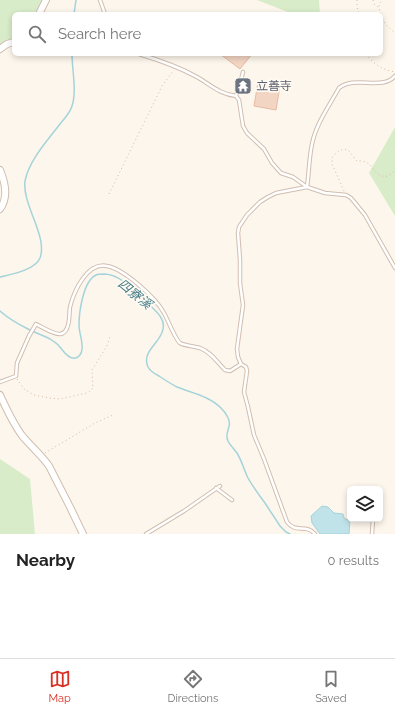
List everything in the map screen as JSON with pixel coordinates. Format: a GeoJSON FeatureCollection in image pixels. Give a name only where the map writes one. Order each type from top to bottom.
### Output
{"type":"FeatureCollection","features":[{"type":"Feature","properties":{"kind":"street"},"geometry":{"type":"LineString","coordinates":[[40,12],[46,0]]}},
{"type":"Feature","properties":{"kind":"street"},"geometry":{"type":"LineString","coordinates":[[0,49],[12,43]]}},
{"type":"Feature","properties":{"kind":"street"},"geometry":{"type":"LineString","coordinates":[[0,170],[4,178],[6,193],[5,200],[0,209]]}},
{"type":"Feature","properties":{"kind":"street"},"geometry":{"type":"LineString","coordinates":[[0,396],[19,432],[49,466],[83,534]]}},
{"type":"Feature","properties":{"kind":"lane"},"geometry":{"type":"LineString","coordinates":[[100,0],[104,12]]}},
{"type":"Feature","properties":{"kind":"lane"},"geometry":{"type":"LineString","coordinates":[[145,56],[168,63],[197,77],[220,92],[236,96],[239,100],[243,126],[247,133],[264,149],[272,163],[281,173],[293,178],[307,188],[324,193],[346,195],[351,198],[364,215],[395,268]]}},
{"type":"Feature","properties":{"kind":"lane"},"geometry":{"type":"LineString","coordinates":[[236,96],[243,72]]}},
{"type":"Feature","properties":{"kind":"lane"},"geometry":{"type":"LineString","coordinates":[[307,188],[314,137],[321,119],[339,88],[350,83],[378,83],[389,81],[395,76]]}},
{"type":"Feature","properties":{"kind":"lane"},"geometry":{"type":"LineString","coordinates":[[307,188],[276,193],[268,197],[260,202],[247,215],[239,227],[238,240],[240,255],[240,283],[243,305],[237,349],[238,358],[241,364],[246,367],[247,371],[244,392],[254,435],[287,522],[294,528],[310,529],[315,534]]}},
{"type":"Feature","properties":{"kind":"lane"},"geometry":{"type":"LineString","coordinates":[[0,382],[16,376],[17,363],[36,324],[57,334],[66,331],[73,297],[85,276],[96,266],[106,266],[117,269],[126,274],[157,303],[164,312],[176,339],[179,342],[206,351],[213,356],[225,370],[230,371],[241,364]]}},
{"type":"Feature","properties":{"kind":"lane"},"geometry":{"type":"LineString","coordinates":[[146,534],[184,511],[220,486]]}},
{"type":"Feature","properties":{"kind":"lane"},"geometry":{"type":"LineString","coordinates":[[216,488],[232,500]]}},
{"type":"Feature","properties":{"kind":"lane"},"geometry":{"type":"LineString","coordinates":[[372,534],[373,522]]}},
{"type":"Feature","properties":{"kind":"path"},"geometry":{"type":"LineString","coordinates":[[357,0],[358,12]]}},
{"type":"Feature","properties":{"kind":"path"},"geometry":{"type":"LineString","coordinates":[[373,0],[374,4],[379,7]]}},
{"type":"Feature","properties":{"kind":"path"},"geometry":{"type":"LineString","coordinates":[[380,12],[379,4],[383,0]]}},
{"type":"Feature","properties":{"kind":"path"},"geometry":{"type":"LineString","coordinates":[[383,21],[395,33]]}},
{"type":"Feature","properties":{"kind":"path"},"geometry":{"type":"LineString","coordinates":[[368,56],[373,63],[382,68],[395,72]]}},
{"type":"Feature","properties":{"kind":"path"},"geometry":{"type":"LineString","coordinates":[[109,194],[162,86],[176,67]]}},
{"type":"Feature","properties":{"kind":"path"},"geometry":{"type":"LineString","coordinates":[[346,195],[332,164],[332,158],[339,150],[348,150],[357,161],[369,164],[378,175],[383,177],[388,176],[395,171]]}},
{"type":"Feature","properties":{"kind":"path"},"geometry":{"type":"LineString","coordinates":[[16,376],[24,389],[34,394],[49,398],[60,399],[87,393],[93,388],[92,370],[107,346],[110,336]]}},
{"type":"Feature","properties":{"kind":"path"},"geometry":{"type":"LineString","coordinates":[[40,455],[95,423],[113,415]]}},
{"type":"Feature","properties":{"kind":"green space"},"geometry":{"type":"Polygon","coordinates":[[[0,0],[43,0],[35,12],[12,12],[12,43],[0,52],[0,0]]]}},
{"type":"Feature","properties":{"kind":"green space"},"geometry":{"type":"Polygon","coordinates":[[[257,0],[319,0],[320,12],[288,12],[257,0]]]}},
{"type":"Feature","properties":{"kind":"green space"},"geometry":{"type":"Polygon","coordinates":[[[395,127],[395,216],[369,173],[395,127]]]}},
{"type":"Feature","properties":{"kind":"green space"},"geometry":{"type":"Polygon","coordinates":[[[0,459],[30,479],[35,534],[0,534],[0,459]]]}},
{"type":"Feature","properties":{"kind":"water"},"geometry":{"type":"Polygon","coordinates":[[[322,506],[328,507],[334,513],[343,514],[347,522],[350,522],[349,534],[320,534],[312,523],[311,516],[322,506]]]}},
{"type":"Feature","properties":{"kind":"building","name":"立善寺"},"geometry":{"type":"Polygon","coordinates":[[[223,56],[250,56],[240,69],[223,56]]]}},
{"type":"Feature","properties":{"kind":"building","name":"立善寺"},"geometry":{"type":"Polygon","coordinates":[[[258,82],[280,86],[276,110],[254,106],[258,82]]]}},
{"type":"Feature","properties":{"kind":"waterway","name":"四寮溪"},"geometry":{"type":"LineString","coordinates":[[74,12],[76,0]]}},
{"type":"Feature","properties":{"kind":"waterway","name":"四寮溪"},"geometry":{"type":"LineString","coordinates":[[0,277],[17,273],[33,266],[40,258],[42,249],[41,240],[27,200],[25,181],[30,165],[71,109],[74,94],[72,56]]}},
{"type":"Feature","properties":{"kind":"waterway","name":"四寮溪"},"geometry":{"type":"LineString","coordinates":[[0,311],[21,325],[50,339],[69,357],[77,358],[82,351],[79,320],[81,305],[88,284],[92,278],[99,274],[111,275],[121,280],[154,310],[162,321],[163,329],[159,339],[147,356],[148,367],[151,371],[172,385],[211,400],[223,410],[229,421],[227,439],[239,456],[248,478],[280,526],[290,534]]}},
{"type":"Feature","properties":{"kind":"place","name":"立善寺"},"geometry":{"type":"Point","coordinates":[243,86]}}]}
